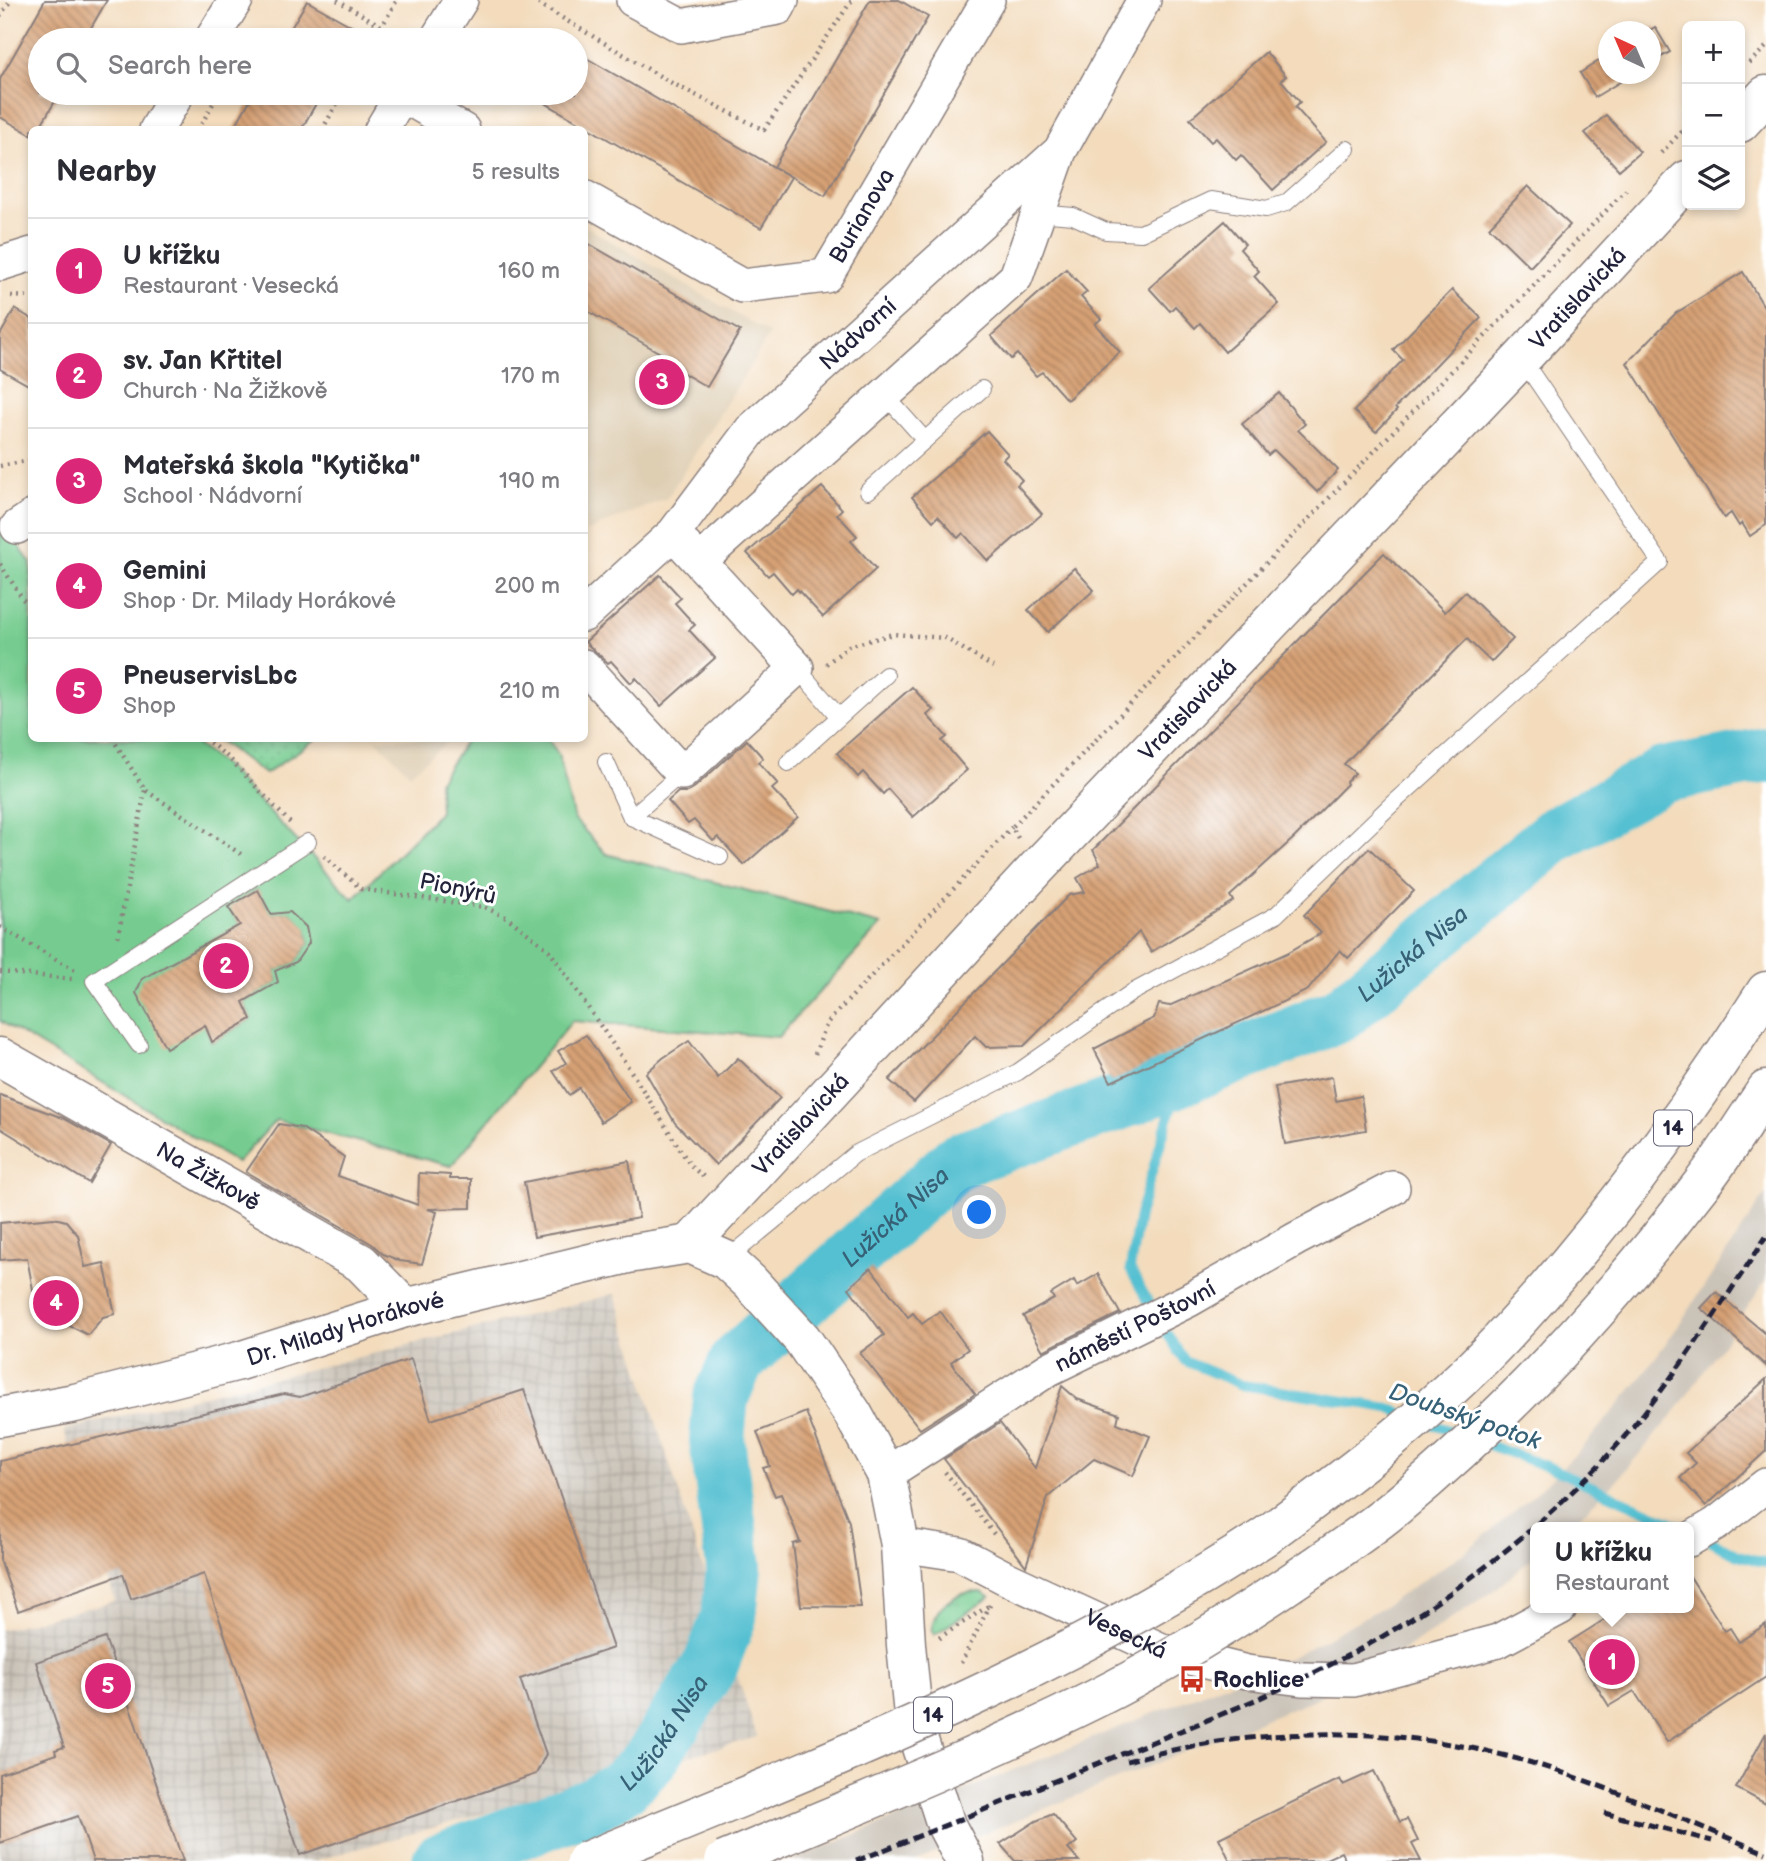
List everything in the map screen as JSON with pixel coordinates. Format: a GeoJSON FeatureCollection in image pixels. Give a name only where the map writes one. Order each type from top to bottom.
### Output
{"type":"FeatureCollection","features":[{"type":"Feature","properties":{"kind":"main road","name":"Vratislavická"},"geometry":{"type":"LineString","coordinates":[[691,1244],[1037,869],[1682,185]]}},
{"type":"Feature","properties":{"kind":"main road","name":"14"},"geometry":{"type":"LineString","coordinates":[[586,1861],[887,1735],[1066,1653],[1202,1578],[1264,1537],[1361,1466],[1433,1404],[1498,1341],[1572,1260],[1659,1150],[1766,991]]}},
{"type":"Feature","properties":{"kind":"main road","name":"Na Žižkově"},"geometry":{"type":"LineString","coordinates":[[8,1067],[361,1263],[405,1308]]}},
{"type":"Feature","properties":{"kind":"main road","name":"14"},"geometry":{"type":"LineString","coordinates":[[724,1861],[922,1778],[1096,1699],[1237,1620],[1394,1509],[1474,1440],[1549,1365],[1612,1294],[1701,1185],[1766,1090]]}},
{"type":"Feature","properties":{"kind":"main road"},"geometry":{"type":"LineString","coordinates":[[691,1244],[738,1271],[802,1339],[853,1414],[886,1474],[900,1545],[914,1725],[946,1825],[965,1861]]}},
{"type":"Feature","properties":{"kind":"main road","name":"Dr. Milady Horákové"},"geometry":{"type":"LineString","coordinates":[[0,1417],[75,1403],[239,1361],[405,1308],[628,1254],[691,1244]]}},
{"type":"Feature","properties":{"kind":"street"},"geometry":{"type":"LineString","coordinates":[[218,28],[236,0]]}},
{"type":"Feature","properties":{"kind":"street"},"geometry":{"type":"LineString","coordinates":[[444,28],[461,0]]}},
{"type":"Feature","properties":{"kind":"street"},"geometry":{"type":"LineString","coordinates":[[632,0],[681,26],[778,8],[782,0]]}},
{"type":"Feature","properties":{"kind":"street","name":"Burianova"},"geometry":{"type":"LineString","coordinates":[[588,200],[742,286],[826,276],[988,0]]}},
{"type":"Feature","properties":{"kind":"street","name":"Nádvorní"},"geometry":{"type":"LineString","coordinates":[[699,561],[1016,277],[1060,151],[1144,0]]}},
{"type":"Feature","properties":{"kind":"street"},"geometry":{"type":"LineString","coordinates":[[158,126],[171,105]]}},
{"type":"Feature","properties":{"kind":"street"},"geometry":{"type":"LineString","coordinates":[[384,126],[396,105]]}},
{"type":"Feature","properties":{"kind":"street"},"geometry":{"type":"LineString","coordinates":[[421,105],[456,126]]}},
{"type":"Feature","properties":{"kind":"street","name":"Nádvorní"},"geometry":{"type":"LineString","coordinates":[[588,611],[674,533],[751,430],[1060,151]]}},
{"type":"Feature","properties":{"kind":"street"},"geometry":{"type":"LineString","coordinates":[[0,264],[28,255]]}},
{"type":"Feature","properties":{"kind":"street"},"geometry":{"type":"LineString","coordinates":[[588,670],[682,773],[797,668],[674,533]]}},
{"type":"Feature","properties":{"kind":"street","name":"náměstí Poštovní"},"geometry":{"type":"LineString","coordinates":[[886,1474],[1049,1369],[1189,1300],[1393,1188]]}},
{"type":"Feature","properties":{"kind":"street"},"geometry":{"type":"LineString","coordinates":[[1702,1532],[1766,1485]]}},
{"type":"Feature","properties":{"kind":"street","name":"Vesecká"},"geometry":{"type":"LineString","coordinates":[[900,1545],[960,1554],[1006,1578],[1091,1634],[1247,1672],[1302,1679],[1353,1680],[1498,1640],[1550,1613]]}},
{"type":"Feature","properties":{"kind":"lane"},"geometry":{"type":"LineString","coordinates":[[1038,213],[1073,216],[1107,231],[1141,233],[1211,200],[1266,209],[1286,203],[1347,149]]}},
{"type":"Feature","properties":{"kind":"lane"},"geometry":{"type":"LineString","coordinates":[[738,1271],[855,1154],[1018,1072],[1131,993],[1276,915],[1394,803],[1660,562],[1521,358]]}},
{"type":"Feature","properties":{"kind":"lane"},"geometry":{"type":"LineString","coordinates":[[868,491],[982,389]]}},
{"type":"Feature","properties":{"kind":"lane"},"geometry":{"type":"LineString","coordinates":[[884,394],[925,440]]}},
{"type":"Feature","properties":{"kind":"lane"},"geometry":{"type":"LineString","coordinates":[[797,668],[839,717]]}},
{"type":"Feature","properties":{"kind":"lane"},"geometry":{"type":"LineString","coordinates":[[788,764],[887,675]]}},
{"type":"Feature","properties":{"kind":"lane"},"geometry":{"type":"LineString","coordinates":[[607,762],[631,817],[720,857]]}},
{"type":"Feature","properties":{"kind":"lane"},"geometry":{"type":"LineString","coordinates":[[631,817],[682,773]]}},
{"type":"Feature","properties":{"kind":"lane"},"geometry":{"type":"LineString","coordinates":[[139,1045],[94,981],[308,842]]}},
{"type":"Feature","properties":{"kind":"path"},"geometry":{"type":"LineString","coordinates":[[0,16],[10,0]]}},
{"type":"Feature","properties":{"kind":"path"},"geometry":{"type":"LineString","coordinates":[[337,0],[382,27],[397,0]]}},
{"type":"Feature","properties":{"kind":"path"},"geometry":{"type":"LineString","coordinates":[[532,0],[579,28]]}},
{"type":"Feature","properties":{"kind":"path"},"geometry":{"type":"LineString","coordinates":[[588,33],[668,81],[764,130],[852,0]]}},
{"type":"Feature","properties":{"kind":"path"},"geometry":{"type":"LineString","coordinates":[[1757,96],[1766,47]]}},
{"type":"Feature","properties":{"kind":"path"},"geometry":{"type":"LineString","coordinates":[[323,126],[336,105]]}},
{"type":"Feature","properties":{"kind":"path"},"geometry":{"type":"LineString","coordinates":[[1658,156],[1682,131]]}},
{"type":"Feature","properties":{"kind":"path"},"geometry":{"type":"LineString","coordinates":[[813,1060],[827,1023],[1629,186]]}},
{"type":"Feature","properties":{"kind":"path"},"geometry":{"type":"LineString","coordinates":[[0,466],[28,461]]}},
{"type":"Feature","properties":{"kind":"path"},"geometry":{"type":"LineString","coordinates":[[0,564],[28,607]]}},
{"type":"Feature","properties":{"kind":"path"},"geometry":{"type":"LineString","coordinates":[[849,646],[893,634],[945,638],[993,667]]}},
{"type":"Feature","properties":{"kind":"path"},"geometry":{"type":"LineString","coordinates":[[115,742],[145,790],[265,870]]}},
{"type":"Feature","properties":{"kind":"path","name":"Pionýrů"},"geometry":{"type":"LineString","coordinates":[[209,742],[230,759],[308,842],[361,889],[484,907],[508,918],[549,950],[627,1065],[690,1165],[714,1186]]}},
{"type":"Feature","properties":{"kind":"path"},"geometry":{"type":"LineString","coordinates":[[112,969],[145,790]]}},
{"type":"Feature","properties":{"kind":"path"},"geometry":{"type":"LineString","coordinates":[[1012,827],[1037,869]]}},
{"type":"Feature","properties":{"kind":"path"},"geometry":{"type":"LineString","coordinates":[[0,927],[94,981]]}},
{"type":"Feature","properties":{"kind":"path"},"geometry":{"type":"LineString","coordinates":[[0,972],[94,981]]}},
{"type":"Feature","properties":{"kind":"path"},"geometry":{"type":"LineString","coordinates":[[944,1470],[1000,1541]]}},
{"type":"Feature","properties":{"kind":"path"},"geometry":{"type":"LineString","coordinates":[[937,1644],[936,1640],[991,1605]]}},
{"type":"Feature","properties":{"kind":"shaded area"},"geometry":{"type":"Polygon","coordinates":[[[588,228],[770,334],[667,498],[588,531],[588,228]]]}},
{"type":"Feature","properties":{"kind":"shaded area"},"geometry":{"type":"Polygon","coordinates":[[[378,742],[447,742],[410,774],[378,742]]]}},
{"type":"Feature","properties":{"kind":"shaded area"},"geometry":{"type":"Polygon","coordinates":[[[1766,1193],[1766,1280],[1713,1359],[1675,1412],[1617,1480],[1574,1522],[1530,1522],[1530,1560],[1492,1592],[1407,1648],[1312,1700],[916,1861],[790,1861],[1292,1657],[1383,1607],[1464,1553],[1536,1493],[1582,1448],[1637,1383],[1766,1193]]]}},
{"type":"Feature","properties":{"kind":"shaded area"},"geometry":{"type":"Polygon","coordinates":[[[615,1294],[757,1737],[313,1861],[0,1861],[0,1630],[115,1601],[64,1430],[615,1294]]]}},
{"type":"Feature","properties":{"kind":"green space"},"geometry":{"type":"Polygon","coordinates":[[[0,520],[28,559],[28,742],[194,742],[228,769],[353,899],[440,812],[439,781],[465,742],[550,742],[558,754],[574,819],[606,854],[881,925],[778,1037],[572,1021],[451,1166],[276,1120],[237,1163],[0,1021],[0,520]],[[257,890],[229,907],[240,925],[142,980],[205,1025],[212,1042],[251,1019],[243,1002],[278,982],[275,971],[296,962],[309,943],[306,928],[290,912],[271,914],[257,890]]]}},
{"type":"Feature","properties":{"kind":"green space"},"geometry":{"type":"Polygon","coordinates":[[[221,742],[312,742],[265,774],[221,742]]]}},
{"type":"Feature","properties":{"kind":"green space"},"geometry":{"type":"Polygon","coordinates":[[[982,1592],[990,1597],[934,1635],[933,1623],[943,1606],[962,1594],[982,1592]]]}},
{"type":"Feature","properties":{"kind":"building"},"geometry":{"type":"Polygon","coordinates":[[[45,0],[107,0],[91,28],[29,28],[45,0]]]}},
{"type":"Feature","properties":{"kind":"building"},"geometry":{"type":"Polygon","coordinates":[[[870,0],[899,0],[928,17],[825,196],[774,167],[870,0]]]}},
{"type":"Feature","properties":{"kind":"building"},"geometry":{"type":"Polygon","coordinates":[[[307,1],[355,28],[291,28],[307,1]]]}},
{"type":"Feature","properties":{"kind":"building"},"geometry":{"type":"Polygon","coordinates":[[[28,30],[28,105],[53,105],[40,126],[28,126],[28,133],[0,117],[0,79],[28,30]]]}},
{"type":"Feature","properties":{"kind":"building"},"geometry":{"type":"Polygon","coordinates":[[[1661,37],[1670,52],[1661,57],[1661,37]]]}},
{"type":"Feature","properties":{"kind":"building"},"geometry":{"type":"Polygon","coordinates":[[[1266,52],[1286,76],[1281,80],[1300,102],[1295,107],[1326,142],[1273,190],[1241,155],[1236,160],[1216,138],[1211,142],[1190,119],[1266,52]]]}},
{"type":"Feature","properties":{"kind":"building"},"geometry":{"type":"Polygon","coordinates":[[[588,59],[791,177],[761,228],[549,105],[588,105],[588,59]]]}},
{"type":"Feature","properties":{"kind":"building"},"geometry":{"type":"Polygon","coordinates":[[[1598,61],[1598,84],[1616,84],[1595,97],[1580,73],[1598,61]]]}},
{"type":"Feature","properties":{"kind":"building"},"geometry":{"type":"Polygon","coordinates":[[[247,105],[315,105],[303,126],[235,126],[247,105]]]}},
{"type":"Feature","properties":{"kind":"building"},"geometry":{"type":"Polygon","coordinates":[[[1606,115],[1640,152],[1619,170],[1585,133],[1606,115]]]}},
{"type":"Feature","properties":{"kind":"building"},"geometry":{"type":"Polygon","coordinates":[[[1528,186],[1570,225],[1530,267],[1489,227],[1528,186]]]}},
{"type":"Feature","properties":{"kind":"building"},"geometry":{"type":"Polygon","coordinates":[[[1225,221],[1245,244],[1240,249],[1259,271],[1254,276],[1279,304],[1225,352],[1200,323],[1195,328],[1175,306],[1170,311],[1149,288],[1225,221]]]}},
{"type":"Feature","properties":{"kind":"building"},"geometry":{"type":"Polygon","coordinates":[[[588,243],[740,331],[707,387],[671,366],[674,361],[588,311],[588,243]]]}},
{"type":"Feature","properties":{"kind":"building"},"geometry":{"type":"Polygon","coordinates":[[[1066,269],[1087,292],[1081,297],[1101,319],[1095,324],[1120,352],[1067,400],[1042,372],[1036,376],[1017,354],[1011,359],[991,336],[1066,269]]]}},
{"type":"Feature","properties":{"kind":"building"},"geometry":{"type":"Polygon","coordinates":[[[1743,272],[1766,310],[1766,525],[1750,536],[1742,523],[1739,526],[1731,513],[1724,518],[1627,363],[1676,313],[1743,272]]]}},
{"type":"Feature","properties":{"kind":"building"},"geometry":{"type":"Polygon","coordinates":[[[1452,290],[1481,318],[1395,408],[1397,410],[1376,432],[1354,411],[1403,360],[1393,350],[1452,290]]]}},
{"type":"Feature","properties":{"kind":"building"},"geometry":{"type":"Polygon","coordinates":[[[15,309],[28,317],[28,385],[0,369],[0,335],[15,309]]]}},
{"type":"Feature","properties":{"kind":"building"},"geometry":{"type":"Polygon","coordinates":[[[1279,393],[1305,424],[1298,430],[1338,470],[1317,492],[1274,450],[1268,455],[1242,424],[1279,393]]]}},
{"type":"Feature","properties":{"kind":"building"},"geometry":{"type":"Polygon","coordinates":[[[987,431],[1008,454],[1003,459],[1022,480],[1017,485],[1042,514],[988,561],[963,533],[958,538],[938,516],[933,521],[912,497],[987,431]]]}},
{"type":"Feature","properties":{"kind":"building"},"geometry":{"type":"Polygon","coordinates":[[[822,487],[842,509],[837,514],[857,536],[851,541],[876,569],[823,617],[797,589],[792,594],[773,572],[768,576],[747,553],[822,487]]]}},
{"type":"Feature","properties":{"kind":"building"},"geometry":{"type":"Polygon","coordinates":[[[1384,553],[1445,612],[1465,592],[1513,639],[1491,662],[1467,639],[1344,764],[1355,773],[1347,784],[1295,837],[1230,896],[1233,901],[1151,952],[1139,932],[1024,1046],[986,1047],[975,1036],[914,1102],[889,1080],[1069,895],[1085,892],[1077,878],[1100,864],[1093,850],[1384,553]]]}},
{"type":"Feature","properties":{"kind":"building"},"geometry":{"type":"Polygon","coordinates":[[[1074,568],[1094,590],[1048,632],[1028,610],[1074,568]]]}},
{"type":"Feature","properties":{"kind":"building"},"geometry":{"type":"Polygon","coordinates":[[[660,575],[681,598],[675,603],[695,625],[689,630],[715,658],[661,706],[636,678],[631,683],[611,661],[608,663],[588,645],[588,639],[660,575]]]}},
{"type":"Feature","properties":{"kind":"building"},"geometry":{"type":"Polygon","coordinates":[[[912,687],[933,710],[927,715],[947,737],[942,741],[967,770],[913,817],[888,789],[883,794],[863,772],[858,777],[837,753],[912,687]]]}},
{"type":"Feature","properties":{"kind":"building"},"geometry":{"type":"Polygon","coordinates":[[[747,740],[763,758],[758,762],[778,784],[772,789],[798,817],[744,865],[718,837],[713,841],[694,820],[688,824],[668,801],[678,792],[687,792],[695,787],[747,740]]]}},
{"type":"Feature","properties":{"kind":"building"},"geometry":{"type":"Polygon","coordinates":[[[1369,848],[1414,891],[1348,958],[1340,950],[1308,990],[1111,1082],[1094,1049],[1154,1018],[1159,1004],[1169,1006],[1287,953],[1321,933],[1304,915],[1369,848]]]}},
{"type":"Feature","properties":{"kind":"building"},"geometry":{"type":"Polygon","coordinates":[[[258,890],[271,914],[290,912],[306,927],[309,943],[296,962],[275,971],[278,982],[243,1002],[251,1019],[212,1042],[205,1025],[166,1048],[136,993],[142,979],[240,925],[228,907],[258,890]]]}},
{"type":"Feature","properties":{"kind":"building"},"geometry":{"type":"Polygon","coordinates":[[[586,1035],[631,1102],[601,1122],[579,1088],[569,1095],[553,1071],[566,1063],[558,1051],[586,1035]]]}},
{"type":"Feature","properties":{"kind":"building"},"geometry":{"type":"Polygon","coordinates":[[[689,1041],[718,1078],[738,1058],[780,1098],[716,1165],[675,1123],[646,1073],[689,1041]]]}},
{"type":"Feature","properties":{"kind":"building"},"geometry":{"type":"Polygon","coordinates":[[[1332,1077],[1336,1101],[1361,1096],[1366,1130],[1285,1144],[1275,1087],[1332,1077]]]}},
{"type":"Feature","properties":{"kind":"building"},"geometry":{"type":"Polygon","coordinates":[[[0,1095],[63,1118],[111,1145],[89,1183],[0,1128],[0,1095]]]}},
{"type":"Feature","properties":{"kind":"building"},"geometry":{"type":"Polygon","coordinates":[[[279,1124],[302,1128],[344,1157],[338,1176],[418,1205],[419,1173],[450,1175],[450,1179],[471,1179],[471,1208],[428,1209],[437,1212],[422,1264],[400,1261],[383,1254],[372,1244],[246,1172],[279,1124]]]}},
{"type":"Feature","properties":{"kind":"building"},"geometry":{"type":"Polygon","coordinates":[[[629,1161],[639,1218],[534,1237],[524,1182],[629,1161]]]}},
{"type":"Feature","properties":{"kind":"building"},"geometry":{"type":"Polygon","coordinates":[[[54,1218],[66,1221],[78,1235],[85,1267],[104,1263],[115,1314],[103,1317],[88,1335],[68,1325],[52,1328],[44,1292],[34,1295],[27,1258],[0,1260],[0,1223],[54,1218]]]}},
{"type":"Feature","properties":{"kind":"building"},"geometry":{"type":"Polygon","coordinates":[[[871,1268],[908,1317],[913,1313],[922,1324],[940,1311],[968,1349],[951,1362],[975,1394],[920,1429],[860,1353],[884,1335],[849,1288],[871,1268]]]}},
{"type":"Feature","properties":{"kind":"building"},"geometry":{"type":"Polygon","coordinates":[[[1098,1274],[1120,1313],[1043,1351],[1023,1316],[1054,1299],[1051,1294],[1074,1280],[1077,1286],[1098,1274]]]}},
{"type":"Feature","properties":{"kind":"building"},"geometry":{"type":"Polygon","coordinates":[[[1716,1292],[1766,1334],[1766,1366],[1701,1308],[1716,1292]]]}},
{"type":"Feature","properties":{"kind":"building"},"geometry":{"type":"Polygon","coordinates":[[[411,1359],[431,1420],[524,1390],[613,1648],[520,1679],[546,1754],[536,1774],[300,1855],[204,1574],[131,1599],[123,1574],[18,1611],[0,1560],[0,1461],[284,1394],[300,1397],[411,1359]]]}},
{"type":"Feature","properties":{"kind":"building"},"geometry":{"type":"Polygon","coordinates":[[[1766,1379],[1766,1451],[1706,1506],[1680,1478],[1696,1463],[1686,1453],[1766,1379]]]}},
{"type":"Feature","properties":{"kind":"building"},"geometry":{"type":"Polygon","coordinates":[[[1062,1386],[1077,1399],[1119,1414],[1117,1423],[1150,1436],[1133,1476],[1094,1459],[1048,1497],[1026,1566],[944,1459],[1000,1423],[1035,1468],[1062,1386]]]}},
{"type":"Feature","properties":{"kind":"building"},"geometry":{"type":"Polygon","coordinates":[[[806,1412],[849,1522],[861,1607],[801,1606],[793,1544],[800,1542],[781,1494],[775,1496],[763,1468],[770,1466],[757,1432],[806,1412]]]}},
{"type":"Feature","properties":{"kind":"building"},"geometry":{"type":"Polygon","coordinates":[[[1694,1583],[1725,1631],[1730,1628],[1739,1642],[1766,1624],[1766,1677],[1667,1742],[1634,1691],[1609,1706],[1569,1642],[1615,1613],[1694,1613],[1694,1583]]]}},
{"type":"Feature","properties":{"kind":"building"},"geometry":{"type":"Polygon","coordinates":[[[105,1638],[183,1861],[93,1861],[78,1816],[0,1843],[0,1774],[56,1754],[55,1750],[64,1747],[36,1662],[105,1638]]]}},
{"type":"Feature","properties":{"kind":"building"},"geometry":{"type":"Polygon","coordinates":[[[1766,1733],[1766,1804],[1736,1788],[1766,1733]]]}},
{"type":"Feature","properties":{"kind":"building"},"geometry":{"type":"Polygon","coordinates":[[[1374,1771],[1400,1822],[1407,1819],[1418,1841],[1412,1844],[1421,1861],[1346,1861],[1341,1852],[1322,1861],[1230,1861],[1219,1838],[1340,1779],[1343,1785],[1374,1771]]]}},
{"type":"Feature","properties":{"kind":"building"},"geometry":{"type":"Polygon","coordinates":[[[1053,1814],[1077,1842],[1068,1849],[1079,1861],[1015,1861],[1000,1844],[1036,1821],[1053,1814]]]}},
{"type":"Feature","properties":{"kind":"waterway","name":"Lužická Nisa"},"geometry":{"type":"LineString","coordinates":[[440,1861],[594,1804],[624,1786],[650,1760],[711,1664],[729,1617],[734,1567],[717,1440],[721,1397],[737,1361],[957,1161],[1121,1102],[1339,1015],[1556,834],[1663,775],[1766,755]]}},
{"type":"Feature","properties":{"kind":"waterway","name":"Doubský potok"},"geometry":{"type":"LineString","coordinates":[[1150,1305],[1130,1269],[1139,1215],[1180,1079]]}},
{"type":"Feature","properties":{"kind":"waterway","name":"Doubský potok"},"geometry":{"type":"LineString","coordinates":[[1162,1326],[1185,1361],[1242,1385],[1389,1408],[1406,1415]]}},
{"type":"Feature","properties":{"kind":"waterway","name":"Doubský potok"},"geometry":{"type":"LineString","coordinates":[[1427,1422],[1462,1435]]}},
{"type":"Feature","properties":{"kind":"waterway","name":"Doubský potok"},"geometry":{"type":"LineString","coordinates":[[1483,1443],[1551,1468],[1671,1522]]}},
{"type":"Feature","properties":{"kind":"waterway","name":"Doubský potok"},"geometry":{"type":"LineString","coordinates":[[1705,1538],[1738,1555],[1766,1563]]}},
{"type":"Feature","properties":{"kind":"railway"},"geometry":{"type":"LineString","coordinates":[[1540,1522],[1598,1466],[1644,1413],[1687,1355],[1766,1237]]}},
{"type":"Feature","properties":{"kind":"railway"},"geometry":{"type":"LineString","coordinates":[[856,1861],[1285,1687],[1345,1657],[1414,1617],[1479,1572],[1530,1530]]}},
{"type":"Feature","properties":{"kind":"railway"},"geometry":{"type":"LineString","coordinates":[[1127,1761],[1230,1740],[1282,1735],[1387,1736],[1439,1742],[1491,1752],[1570,1775],[1766,1853]]}},
{"type":"Feature","properties":{"kind":"railway"},"geometry":{"type":"LineString","coordinates":[[1604,1813],[1712,1841]]}},
{"type":"Feature","properties":{"kind":"place","name":"Mateřská škola \"Kytička\""},"geometry":{"type":"Point","coordinates":[662,382]}},
{"type":"Feature","properties":{"kind":"place","name":"sv. Jan Křtitel"},"geometry":{"type":"Point","coordinates":[226,966]}},
{"type":"Feature","properties":{"kind":"place","name":"Gemini"},"geometry":{"type":"Point","coordinates":[56,1303]}},
{"type":"Feature","properties":{"kind":"place","name":"U křížku"},"geometry":{"type":"Point","coordinates":[1612,1662]}},
{"type":"Feature","properties":{"kind":"place","name":"Rochlice"},"geometry":{"type":"Point","coordinates":[1192,1679]}},
{"type":"Feature","properties":{"kind":"place","name":"PneuservisLbc"},"geometry":{"type":"Point","coordinates":[108,1686]}}]}
